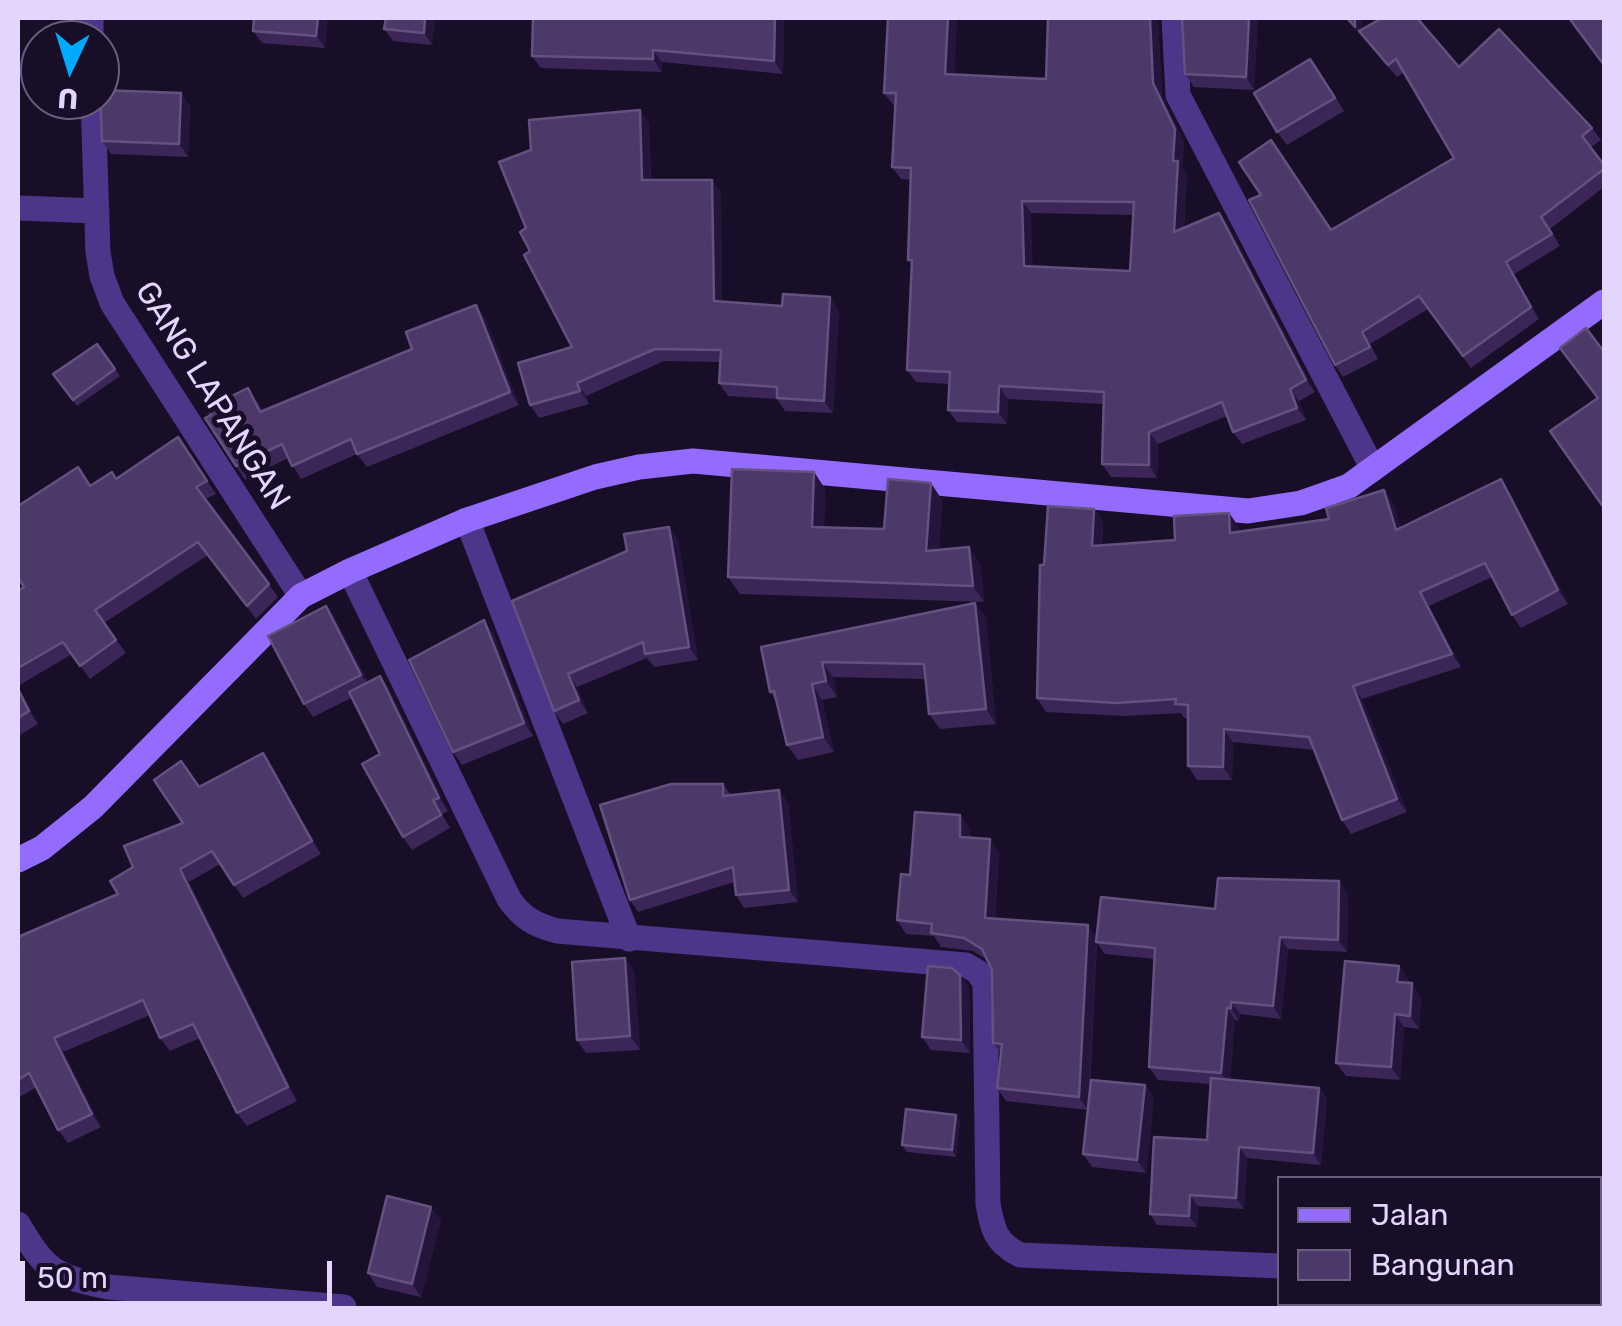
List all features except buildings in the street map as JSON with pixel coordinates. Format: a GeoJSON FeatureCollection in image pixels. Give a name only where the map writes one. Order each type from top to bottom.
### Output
{"type":"FeatureCollection","features":[{"type":"Feature","properties":{"kind":"main road"},"geometry":{"type":"LineString","coordinates":[[18,860],[42,848],[93,807],[301,596],[350,570],[467,520],[594,477],[639,466],[694,460],[1248,511],[1301,503],[1349,486],[1604,302]]}},
{"type":"Feature","properties":{"kind":"street"},"geometry":{"type":"LineString","coordinates":[[1174,18],[1178,96],[1373,468]]}},
{"type":"Feature","properties":{"kind":"street","name":"GANG LAPANGAN"},"geometry":{"type":"LineString","coordinates":[[95,120],[98,252],[112,302],[301,596]]}},
{"type":"Feature","properties":{"kind":"street"},"geometry":{"type":"LineString","coordinates":[[18,208],[97,212]]}},
{"type":"Feature","properties":{"kind":"street"},"geometry":{"type":"LineString","coordinates":[[467,520],[629,939]]}},
{"type":"Feature","properties":{"kind":"street"},"geometry":{"type":"LineString","coordinates":[[350,570],[520,915],[537,926],[556,931],[966,965],[978,972],[984,984],[988,1204],[994,1235],[1004,1246],[1020,1254],[1277,1266]]}},
{"type":"Feature","properties":{"kind":"street"},"geometry":{"type":"LineString","coordinates":[[18,1224],[42,1264],[71,1280],[108,1287],[344,1306]]}}]}
